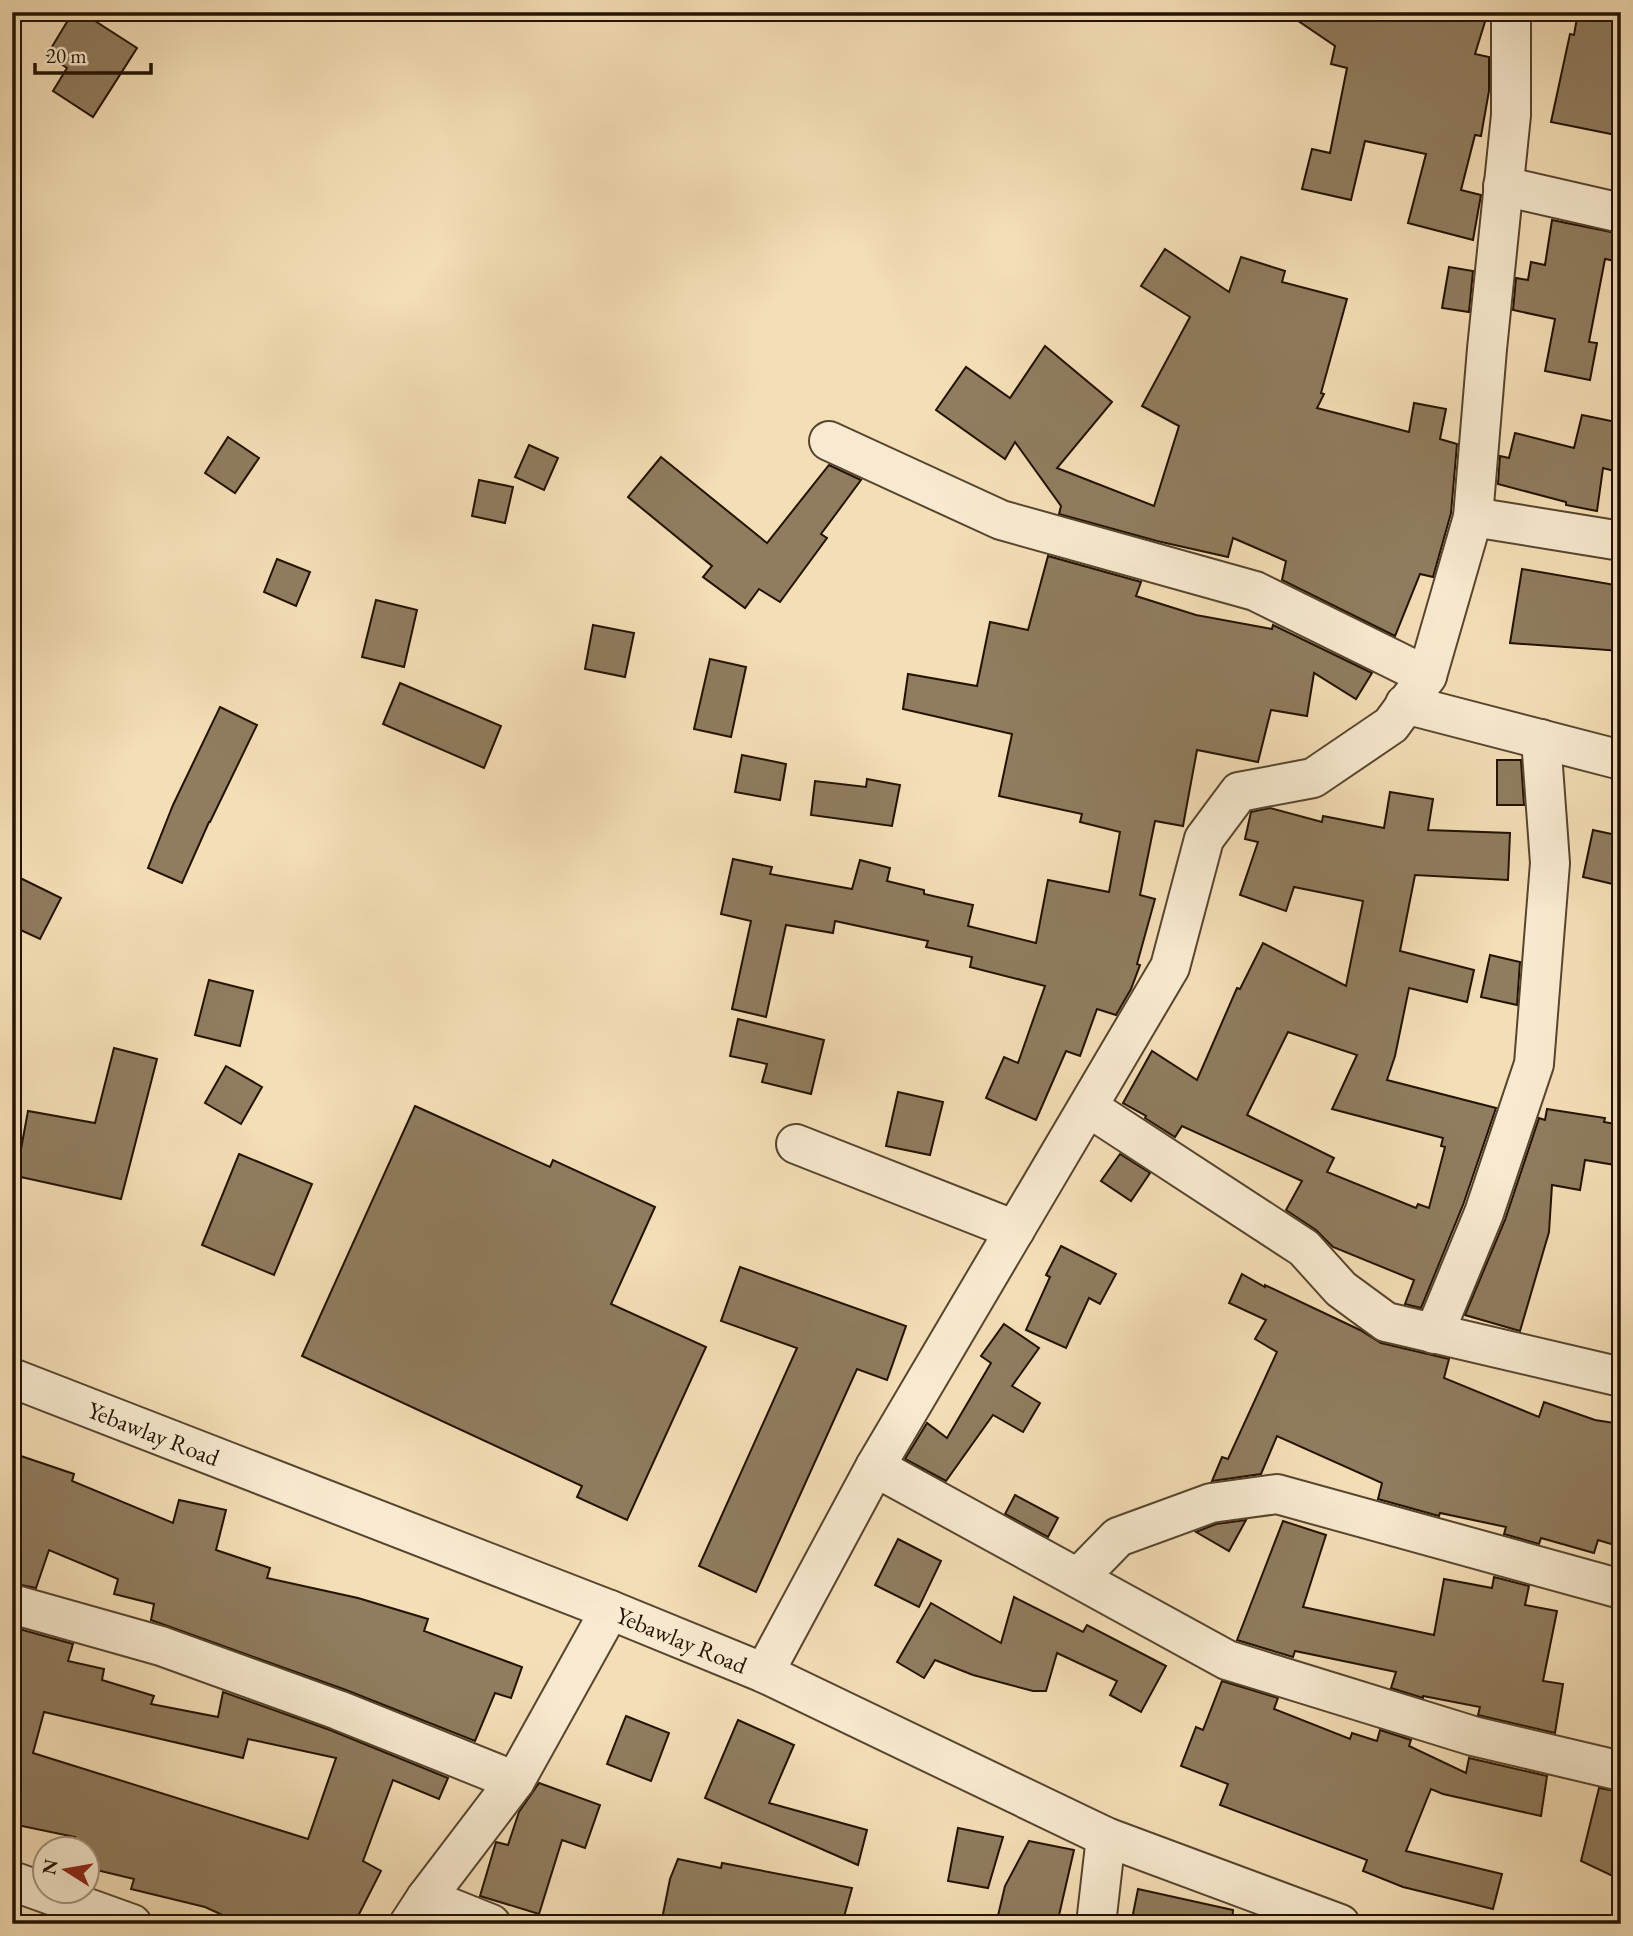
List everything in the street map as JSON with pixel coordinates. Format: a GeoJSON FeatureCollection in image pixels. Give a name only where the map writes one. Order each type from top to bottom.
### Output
{"type":"FeatureCollection","features":[{"type":"Feature","properties":{"kind":"street"},"geometry":{"type":"LineString","coordinates":[[764,1673],[875,1467],[1170,967],[1203,839],[1239,792],[1313,778],[1391,725],[1416,690],[1473,517],[1511,115],[1511,12]]}},
{"type":"Feature","properties":{"kind":"street"},"geometry":{"type":"LineString","coordinates":[[1503,186],[1621,213]]}},
{"type":"Feature","properties":{"kind":"street"},"geometry":{"type":"LineString","coordinates":[[829,441],[1001,520],[1255,591],[1416,690],[1541,739],[1621,760]]}},
{"type":"Feature","properties":{"kind":"street"},"geometry":{"type":"LineString","coordinates":[[1473,517],[1621,541]]}},
{"type":"Feature","properties":{"kind":"street"},"geometry":{"type":"LineString","coordinates":[[1434,1334],[1484,1213],[1534,1064],[1550,863],[1541,739]]}},
{"type":"Feature","properties":{"kind":"street"},"geometry":{"type":"LineString","coordinates":[[1088,1107],[1304,1248],[1341,1289],[1386,1322],[1621,1377]]}},
{"type":"Feature","properties":{"kind":"street"},"geometry":{"type":"LineString","coordinates":[[796,1144],[1016,1230]]}},
{"type":"Feature","properties":{"kind":"street","name":"Yebawlay Road"},"geometry":{"type":"LineString","coordinates":[[12,1378],[610,1610],[764,1673],[1106,1837],[1340,1924]]}},
{"type":"Feature","properties":{"kind":"street"},"geometry":{"type":"LineString","coordinates":[[875,1467],[1227,1660],[1474,1736],[1621,1770]]}},
{"type":"Feature","properties":{"kind":"street"},"geometry":{"type":"LineString","coordinates":[[1078,1578],[1118,1537],[1211,1503],[1277,1494],[1621,1589]]}},
{"type":"Feature","properties":{"kind":"street"},"geometry":{"type":"LineString","coordinates":[[12,1604],[161,1646],[338,1710],[515,1781]]}},
{"type":"Feature","properties":{"kind":"street"},"geometry":{"type":"LineString","coordinates":[[491,1924],[417,1911],[515,1781],[610,1610]]}},
{"type":"Feature","properties":{"kind":"street"},"geometry":{"type":"LineString","coordinates":[[1096,1924],[1106,1837]]}},
{"type":"Feature","properties":{"kind":"street"},"geometry":{"type":"LineString","coordinates":[[12,1881],[132,1924]]}},
{"type":"Feature","properties":{"kind":"building"},"geometry":{"type":"Polygon","coordinates":[[[73,12],[81,12],[137,48],[93,117],[53,91],[67,68],[47,55],[73,12]]]}},
{"type":"Feature","properties":{"kind":"building"},"geometry":{"type":"Polygon","coordinates":[[[1285,12],[1488,12],[1475,54],[1489,57],[1489,91],[1481,136],[1475,135],[1461,190],[1481,195],[1473,240],[1408,223],[1426,154],[1365,141],[1351,200],[1302,189],[1312,149],[1330,153],[1347,68],[1331,64],[1335,46],[1285,12]]]}},
{"type":"Feature","properties":{"kind":"building"},"geometry":{"type":"Polygon","coordinates":[[[1578,12],[1621,12],[1621,136],[1551,122],[1570,34],[1574,35],[1578,12]]]}},
{"type":"Feature","properties":{"kind":"building"},"geometry":{"type":"Polygon","coordinates":[[[1552,220],[1621,234],[1621,262],[1605,259],[1589,342],[1597,343],[1590,380],[1545,371],[1555,319],[1513,310],[1516,278],[1528,280],[1531,262],[1545,265],[1552,220]]]}},
{"type":"Feature","properties":{"kind":"building"},"geometry":{"type":"Polygon","coordinates":[[[1165,249],[1229,292],[1241,257],[1285,271],[1282,282],[1347,299],[1321,393],[1324,394],[1317,408],[1409,432],[1414,403],[1446,409],[1440,439],[1457,444],[1451,513],[1433,577],[1420,574],[1395,636],[1282,580],[1286,561],[1233,538],[1228,557],[1059,514],[1061,506],[1015,442],[1005,459],[936,410],[966,367],[1010,398],[1045,346],[1112,402],[1057,468],[1154,506],[1179,426],[1142,406],[1190,317],[1141,286],[1165,249]]]}},
{"type":"Feature","properties":{"kind":"building"},"geometry":{"type":"Polygon","coordinates":[[[1449,267],[1473,271],[1469,312],[1442,308],[1449,267]]]}},
{"type":"Feature","properties":{"kind":"building"},"geometry":{"type":"Polygon","coordinates":[[[1582,415],[1621,423],[1621,442],[1614,471],[1603,468],[1597,511],[1566,505],[1566,502],[1498,484],[1500,456],[1509,458],[1515,433],[1574,448],[1582,415]]]}},
{"type":"Feature","properties":{"kind":"building"},"geometry":{"type":"Polygon","coordinates":[[[228,437],[259,458],[235,493],[205,473],[228,437]]]}},
{"type":"Feature","properties":{"kind":"building"},"geometry":{"type":"Polygon","coordinates":[[[529,445],[558,458],[544,490],[515,477],[529,445]]]}},
{"type":"Feature","properties":{"kind":"building"},"geometry":{"type":"Polygon","coordinates":[[[661,457],[767,543],[829,465],[861,480],[821,534],[827,538],[780,602],[759,589],[745,608],[703,577],[712,566],[628,497],[661,457]]]}},
{"type":"Feature","properties":{"kind":"building"},"geometry":{"type":"Polygon","coordinates":[[[479,480],[513,487],[505,523],[472,516],[479,480]]]}},
{"type":"Feature","properties":{"kind":"building"},"geometry":{"type":"Polygon","coordinates":[[[1048,556],[1141,582],[1136,596],[1196,615],[1272,629],[1273,625],[1372,673],[1356,699],[1314,673],[1307,716],[1271,710],[1258,762],[1197,750],[1183,826],[1155,821],[1140,895],[1155,899],[1137,964],[1140,965],[1131,989],[1116,1015],[1097,1009],[1080,1056],[1066,1051],[1036,1120],[986,1098],[1004,1057],[1018,1063],[1045,986],[970,967],[972,957],[926,947],[928,941],[835,921],[833,933],[786,925],[766,1017],[732,1009],[751,921],[721,914],[733,859],[772,867],[770,874],[852,889],[860,860],[890,868],[887,881],[924,890],[924,894],[973,905],[968,926],[1036,943],[1048,880],[1109,892],[1120,832],[1080,822],[1082,814],[999,796],[1012,734],[903,709],[908,674],[977,686],[990,622],[1028,630],[1048,556]]]}},
{"type":"Feature","properties":{"kind":"building"},"geometry":{"type":"Polygon","coordinates":[[[277,559],[310,572],[296,606],[264,592],[277,559]]]}},
{"type":"Feature","properties":{"kind":"building"},"geometry":{"type":"Polygon","coordinates":[[[1522,569],[1621,586],[1621,651],[1510,643],[1522,569]]]}},
{"type":"Feature","properties":{"kind":"building"},"geometry":{"type":"Polygon","coordinates":[[[376,600],[417,610],[404,667],[362,657],[376,600]]]}},
{"type":"Feature","properties":{"kind":"building"},"geometry":{"type":"Polygon","coordinates":[[[593,625],[634,633],[625,677],[585,669],[593,625]]]}},
{"type":"Feature","properties":{"kind":"building"},"geometry":{"type":"Polygon","coordinates":[[[710,659],[746,667],[731,737],[694,729],[710,659]]]}},
{"type":"Feature","properties":{"kind":"building"},"geometry":{"type":"Polygon","coordinates":[[[400,683],[501,726],[484,768],[383,724],[400,683]]]}},
{"type":"Feature","properties":{"kind":"building"},"geometry":{"type":"Polygon","coordinates":[[[220,707],[257,725],[182,883],[148,868],[173,805],[220,707]]]}},
{"type":"Feature","properties":{"kind":"building"},"geometry":{"type":"Polygon","coordinates":[[[742,755],[786,764],[780,800],[735,792],[742,755]]]}},
{"type":"Feature","properties":{"kind":"building"},"geometry":{"type":"Polygon","coordinates":[[[1497,760],[1521,760],[1524,805],[1497,805],[1497,760]]]}},
{"type":"Feature","properties":{"kind":"building"},"geometry":{"type":"Polygon","coordinates":[[[867,779],[900,785],[892,826],[811,815],[815,781],[866,787],[867,779]]]}},
{"type":"Feature","properties":{"kind":"building"},"geometry":{"type":"Polygon","coordinates":[[[1390,792],[1433,799],[1428,830],[1510,833],[1508,880],[1415,875],[1400,951],[1474,970],[1467,1002],[1409,988],[1395,1056],[1387,1080],[1496,1108],[1463,1205],[1421,1308],[1405,1304],[1414,1280],[1333,1247],[1316,1230],[1286,1210],[1302,1181],[1182,1126],[1175,1137],[1123,1103],[1152,1051],[1197,1080],[1237,988],[1240,989],[1263,943],[1346,986],[1363,901],[1294,887],[1286,911],[1240,895],[1258,842],[1245,839],[1251,812],[1270,808],[1322,822],[1323,816],[1384,828],[1390,792]],[[1288,1032],[1247,1115],[1334,1158],[1327,1172],[1416,1208],[1418,1204],[1429,1208],[1445,1147],[1441,1146],[1443,1138],[1332,1109],[1357,1055],[1288,1032]]]}},
{"type":"Feature","properties":{"kind":"building"},"geometry":{"type":"Polygon","coordinates":[[[1593,830],[1621,836],[1621,886],[1583,877],[1593,830]]]}},
{"type":"Feature","properties":{"kind":"building"},"geometry":{"type":"Polygon","coordinates":[[[12,874],[61,898],[40,939],[12,926],[12,874]]]}},
{"type":"Feature","properties":{"kind":"building"},"geometry":{"type":"Polygon","coordinates":[[[1490,955],[1520,962],[1517,1005],[1481,997],[1490,955]]]}},
{"type":"Feature","properties":{"kind":"building"},"geometry":{"type":"Polygon","coordinates":[[[209,980],[253,991],[240,1046],[195,1035],[209,980]]]}},
{"type":"Feature","properties":{"kind":"building"},"geometry":{"type":"Polygon","coordinates":[[[738,1019],[824,1040],[811,1094],[762,1082],[767,1064],[730,1056],[738,1019]]]}},
{"type":"Feature","properties":{"kind":"building"},"geometry":{"type":"Polygon","coordinates":[[[114,1048],[157,1059],[121,1199],[16,1176],[28,1111],[95,1123],[114,1048]]]}},
{"type":"Feature","properties":{"kind":"building"},"geometry":{"type":"Polygon","coordinates":[[[226,1066],[262,1087],[241,1124],[205,1103],[226,1066]]]}},
{"type":"Feature","properties":{"kind":"building"},"geometry":{"type":"Polygon","coordinates":[[[898,1092],[943,1102],[930,1155],[886,1146],[898,1092]]]}},
{"type":"Feature","properties":{"kind":"building"},"geometry":{"type":"Polygon","coordinates":[[[415,1106],[550,1167],[553,1160],[655,1207],[611,1304],[706,1347],[627,1520],[577,1497],[582,1486],[302,1356],[415,1106]]]}},
{"type":"Feature","properties":{"kind":"building"},"geometry":{"type":"Polygon","coordinates":[[[1547,1109],[1605,1118],[1604,1122],[1621,1125],[1621,1166],[1585,1160],[1580,1190],[1552,1185],[1549,1232],[1520,1331],[1465,1315],[1505,1220],[1539,1118],[1545,1120],[1547,1109]]]}},
{"type":"Feature","properties":{"kind":"building"},"geometry":{"type":"Polygon","coordinates":[[[239,1154],[312,1184],[274,1275],[202,1245],[239,1154]]]}},
{"type":"Feature","properties":{"kind":"building"},"geometry":{"type":"Polygon","coordinates":[[[1120,1154],[1150,1173],[1131,1201],[1101,1181],[1120,1154]]]}},
{"type":"Feature","properties":{"kind":"building"},"geometry":{"type":"Polygon","coordinates":[[[1061,1246],[1116,1274],[1100,1304],[1089,1298],[1066,1348],[1026,1330],[1050,1277],[1046,1275],[1061,1246]]]}},
{"type":"Feature","properties":{"kind":"building"},"geometry":{"type":"Polygon","coordinates":[[[740,1267],[906,1326],[887,1380],[857,1369],[756,1592],[699,1566],[797,1348],[721,1321],[740,1267]]]}},
{"type":"Feature","properties":{"kind":"building"},"geometry":{"type":"Polygon","coordinates":[[[1242,1274],[1360,1330],[1381,1343],[1449,1359],[1444,1378],[1539,1417],[1544,1402],[1595,1420],[1621,1424],[1621,1547],[1598,1540],[1594,1553],[1541,1538],[1539,1544],[1504,1534],[1506,1527],[1440,1513],[1439,1516],[1378,1499],[1382,1483],[1277,1436],[1261,1474],[1212,1481],[1222,1457],[1228,1459],[1277,1352],[1255,1339],[1266,1320],[1229,1303],[1242,1274]]]}},
{"type":"Feature","properties":{"kind":"building"},"geometry":{"type":"Polygon","coordinates":[[[1004,1324],[1039,1348],[1012,1386],[1040,1403],[1023,1432],[993,1415],[946,1481],[905,1459],[927,1423],[947,1438],[991,1363],[981,1356],[1004,1324]]]}},
{"type":"Feature","properties":{"kind":"building"},"geometry":{"type":"Polygon","coordinates":[[[12,1453],[74,1474],[72,1481],[173,1523],[179,1500],[226,1510],[216,1550],[270,1568],[267,1578],[358,1598],[428,1619],[424,1631],[522,1667],[511,1698],[495,1693],[475,1741],[346,1690],[151,1620],[154,1604],[114,1594],[118,1579],[49,1550],[36,1588],[12,1583],[12,1453]]]}},
{"type":"Feature","properties":{"kind":"building"},"geometry":{"type":"Polygon","coordinates":[[[1015,1495],[1058,1518],[1048,1537],[1005,1514],[1015,1495]]]}},
{"type":"Feature","properties":{"kind":"building"},"geometry":{"type":"Polygon","coordinates":[[[1246,1520],[1229,1551],[1196,1532],[1216,1524],[1246,1520]]]}},
{"type":"Feature","properties":{"kind":"building"},"geometry":{"type":"Polygon","coordinates":[[[1283,1521],[1326,1535],[1303,1607],[1434,1635],[1444,1579],[1492,1588],[1494,1577],[1529,1586],[1525,1605],[1557,1611],[1543,1681],[1563,1684],[1555,1733],[1478,1715],[1480,1707],[1423,1698],[1391,1688],[1396,1672],[1295,1651],[1293,1657],[1237,1640],[1283,1521]]]}},
{"type":"Feature","properties":{"kind":"building"},"geometry":{"type":"Polygon","coordinates":[[[898,1539],[941,1561],[919,1607],[875,1585],[898,1539]]]}},
{"type":"Feature","properties":{"kind":"building"},"geometry":{"type":"Polygon","coordinates":[[[1014,1597],[1083,1632],[1087,1625],[1166,1666],[1141,1712],[1110,1695],[1117,1681],[1057,1653],[1046,1691],[1033,1691],[973,1675],[935,1660],[924,1678],[897,1662],[931,1603],[1001,1643],[1014,1597]]]}},
{"type":"Feature","properties":{"kind":"building"},"geometry":{"type":"Polygon","coordinates":[[[12,1627],[73,1644],[68,1661],[104,1669],[102,1680],[154,1696],[151,1704],[218,1717],[223,1692],[330,1730],[448,1778],[439,1799],[393,1780],[363,1861],[381,1871],[354,1924],[242,1924],[205,1907],[131,1889],[134,1879],[102,1871],[102,1834],[60,1834],[12,1824],[12,1627]],[[44,1712],[33,1753],[308,1839],[336,1758],[248,1739],[243,1758],[44,1712]]]}},
{"type":"Feature","properties":{"kind":"building"},"geometry":{"type":"Polygon","coordinates":[[[1222,1681],[1278,1698],[1274,1709],[1350,1739],[1352,1733],[1377,1741],[1380,1730],[1411,1740],[1409,1746],[1466,1773],[1469,1758],[1547,1776],[1541,1816],[1431,1789],[1406,1851],[1502,1874],[1493,1909],[1403,1887],[1363,1871],[1367,1860],[1220,1805],[1228,1784],[1181,1766],[1196,1727],[1203,1730],[1222,1681]]]}},
{"type":"Feature","properties":{"kind":"building"},"geometry":{"type":"Polygon","coordinates":[[[626,1716],[669,1733],[651,1781],[607,1764],[626,1716]]]}},
{"type":"Feature","properties":{"kind":"building"},"geometry":{"type":"Polygon","coordinates":[[[738,1720],[794,1745],[769,1803],[867,1830],[858,1865],[705,1798],[738,1720]]]}},
{"type":"Feature","properties":{"kind":"building"},"geometry":{"type":"Polygon","coordinates":[[[539,1783],[600,1805],[585,1848],[562,1840],[539,1914],[480,1896],[496,1842],[508,1845],[519,1812],[539,1783]]]}},
{"type":"Feature","properties":{"kind":"building"},"geometry":{"type":"Polygon","coordinates":[[[1599,1788],[1621,1792],[1621,1880],[1581,1861],[1599,1788]]]}},
{"type":"Feature","properties":{"kind":"building"},"geometry":{"type":"Polygon","coordinates":[[[958,1828],[1003,1837],[988,1888],[948,1881],[958,1828]]]}},
{"type":"Feature","properties":{"kind":"building"},"geometry":{"type":"Polygon","coordinates":[[[1029,1841],[1074,1850],[1057,1924],[996,1924],[1005,1886],[1029,1841]]]}},
{"type":"Feature","properties":{"kind":"building"},"geometry":{"type":"Polygon","coordinates":[[[678,1859],[721,1868],[722,1863],[852,1888],[842,1924],[661,1924],[670,1879],[678,1859]]]}},
{"type":"Feature","properties":{"kind":"building"},"geometry":{"type":"Polygon","coordinates":[[[1138,1889],[1233,1910],[1232,1924],[1131,1924],[1138,1889]]]}}]}
